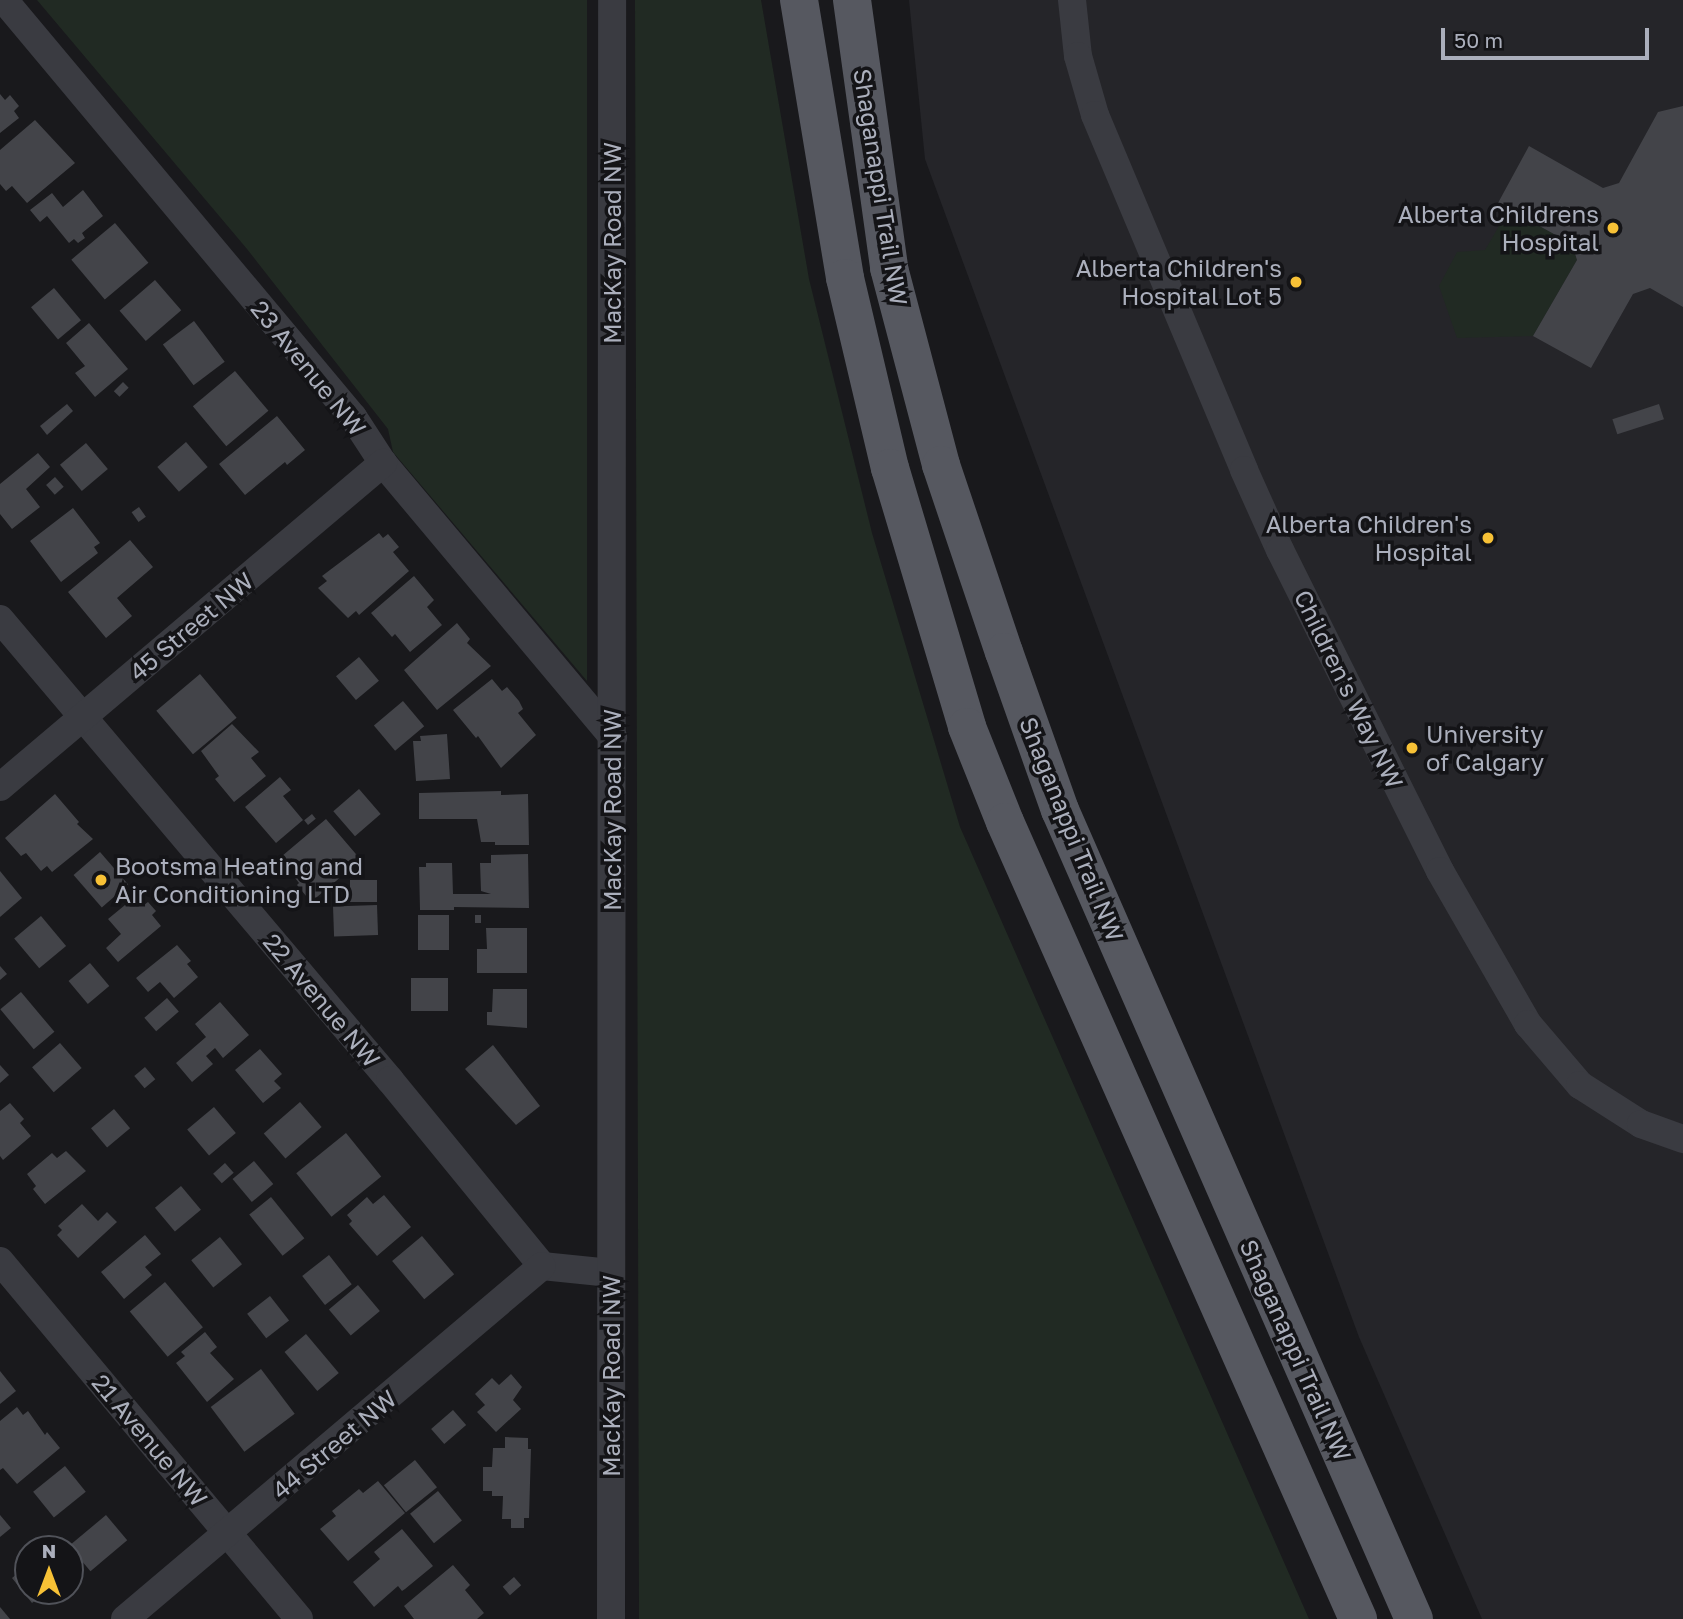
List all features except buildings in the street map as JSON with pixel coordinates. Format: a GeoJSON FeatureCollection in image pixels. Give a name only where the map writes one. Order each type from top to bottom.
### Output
{"type":"FeatureCollection","features":[{"type":"Feature","properties":{"kind":"main road","name":"Shaganappi Trail NW"},"geometry":{"type":"LineString","coordinates":[[799,0],[845,278],[890,468],[967,727],[1005,822],[1358,1619]]}},
{"type":"Feature","properties":{"kind":"main road","name":"Shaganappi Trail NW"},"geometry":{"type":"LineString","coordinates":[[852,0],[889,268],[941,465],[1014,678],[1060,810],[1414,1619]]}},
{"type":"Feature","properties":{"kind":"street","name":"23 Avenue NW"},"geometry":{"type":"LineString","coordinates":[[4,0],[353,417],[383,463],[613,737]]}},
{"type":"Feature","properties":{"kind":"street","name":"MacKay Road NW"},"geometry":{"type":"LineString","coordinates":[[611,1619],[612,0]]}},
{"type":"Feature","properties":{"kind":"street","name":"Children's Way NW"},"geometry":{"type":"LineString","coordinates":[[1072,0],[1078,56],[1095,115],[1244,470],[1280,550],[1440,871],[1528,1024],[1580,1085],[1641,1124],[1683,1139]]}},
{"type":"Feature","properties":{"kind":"street","name":"45 Street NW"},"geometry":{"type":"LineString","coordinates":[[0,787],[383,463]]}},
{"type":"Feature","properties":{"kind":"street","name":"22 Avenue NW"},"geometry":{"type":"LineString","coordinates":[[0,620],[542,1266]]}},
{"type":"Feature","properties":{"kind":"street","name":"21 Avenue NW"},"geometry":{"type":"LineString","coordinates":[[0,1262],[299,1619]]}},
{"type":"Feature","properties":{"kind":"street"},"geometry":{"type":"LineString","coordinates":[[542,1266],[611,1273]]}},
{"type":"Feature","properties":{"kind":"street","name":"44 Street NW"},"geometry":{"type":"LineString","coordinates":[[125,1619],[542,1266]]}},
{"type":"Feature","properties":{"kind":"shaded area"},"geometry":{"type":"Polygon","coordinates":[[[37,0],[587,0],[587,681],[393,452],[388,429],[247,249],[37,0]]]}},
{"type":"Feature","properties":{"kind":"shaded area"},"geometry":{"type":"Polygon","coordinates":[[[635,0],[761,0],[809,279],[872,533],[960,827],[1309,1619],[639,1619],[635,0]]]}},
{"type":"Feature","properties":{"kind":"shaded area","name":"University of Calgary"},"geometry":{"type":"Polygon","coordinates":[[[909,0],[1683,0],[1683,1619],[1482,1619],[1359,1337],[925,159],[909,0]]]}},
{"type":"Feature","properties":{"kind":"shaded area"},"geometry":{"type":"Polygon","coordinates":[[[1516,213],[1572,244],[1577,260],[1533,336],[1457,338],[1439,286],[1457,252],[1485,250],[1505,216],[1513,220],[1516,213]]]}},
{"type":"Feature","properties":{"kind":"place","name":"Alberta Childrens Hospital"},"geometry":{"type":"Point","coordinates":[1613,228]}},
{"type":"Feature","properties":{"kind":"place","name":"Alberta Children's Hospital Lot 5"},"geometry":{"type":"Point","coordinates":[1296,282]}},
{"type":"Feature","properties":{"kind":"place","name":"Alberta Children's Hospital"},"geometry":{"type":"Point","coordinates":[1488,538]}},
{"type":"Feature","properties":{"kind":"place","name":"University of Calgary"},"geometry":{"type":"Point","coordinates":[1412,748]}},
{"type":"Feature","properties":{"kind":"place","name":"Bootsma Heating and Air Conditioning LTD"},"geometry":{"type":"Point","coordinates":[101,880]}}]}
